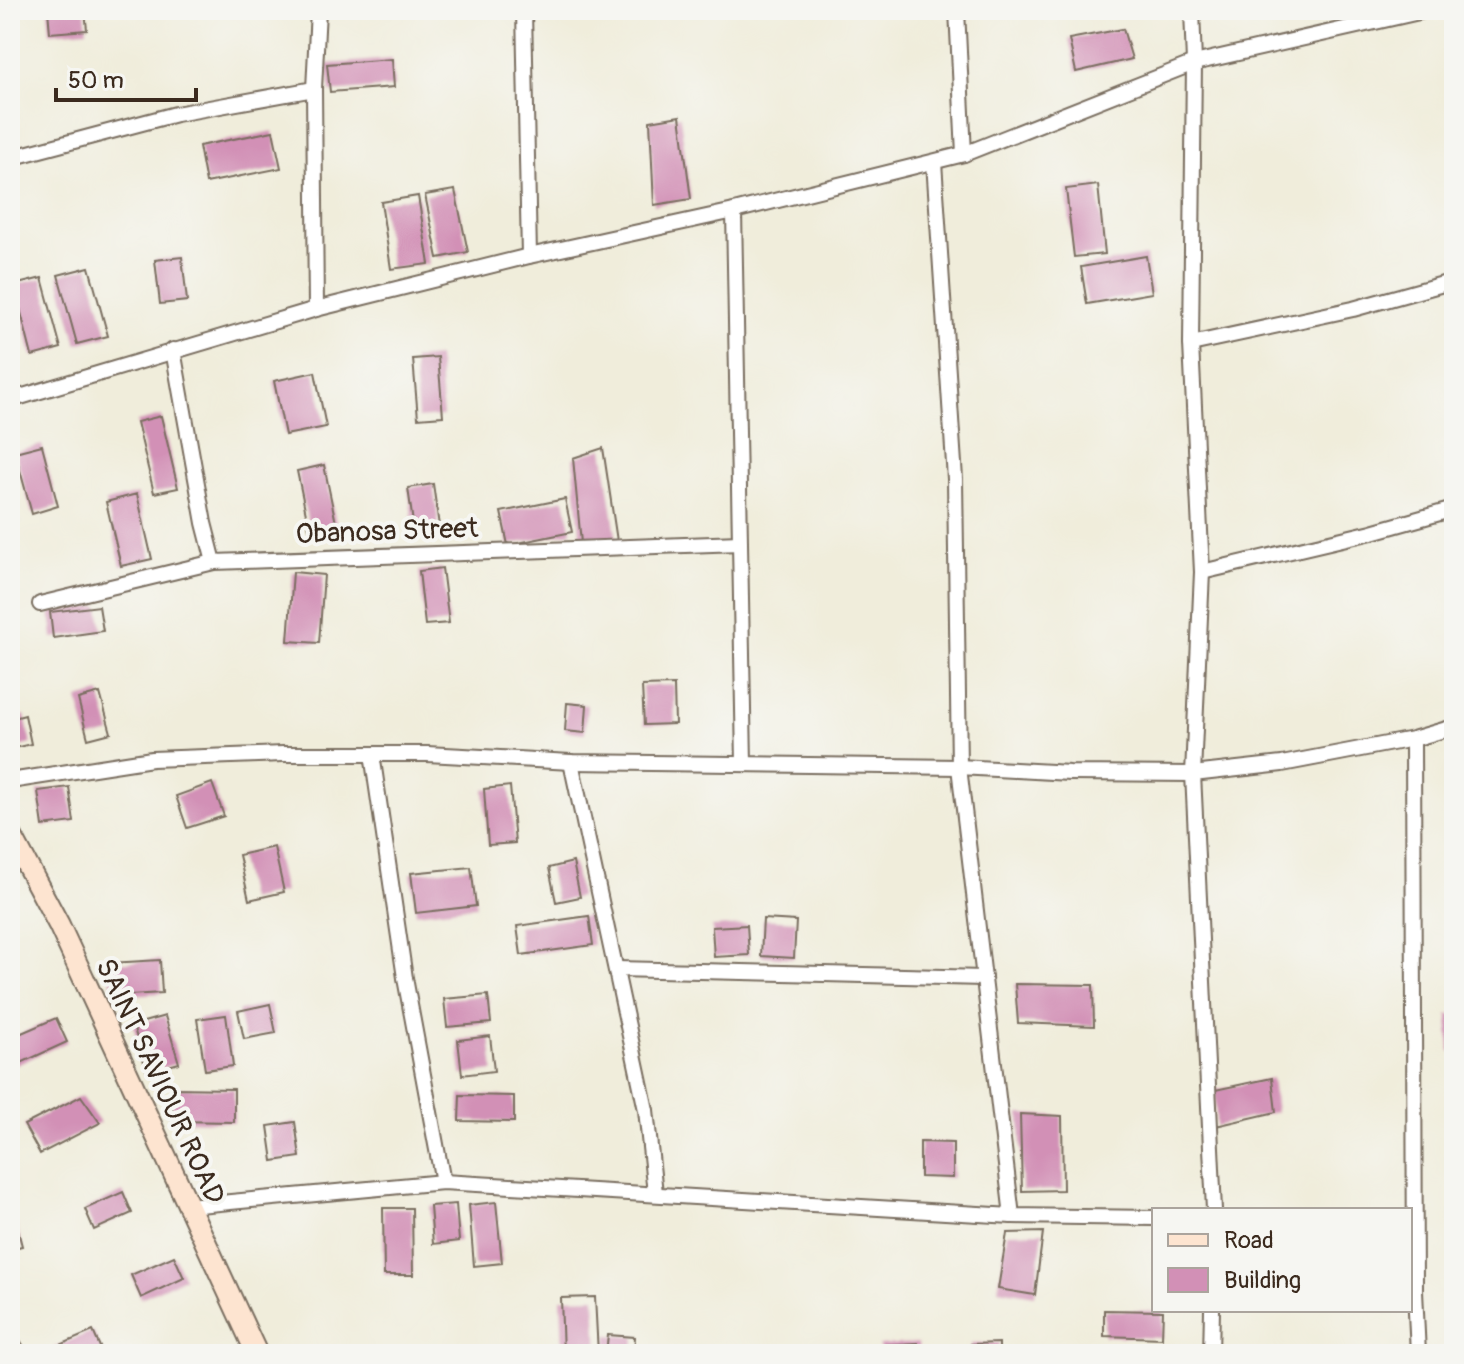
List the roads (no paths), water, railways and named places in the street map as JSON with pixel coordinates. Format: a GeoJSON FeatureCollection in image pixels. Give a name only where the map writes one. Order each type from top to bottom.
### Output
{"type":"FeatureCollection","features":[{"type":"Feature","properties":{"kind":"street"},"geometry":{"type":"LineString","coordinates":[[316,309],[314,89],[318,10]]}},
{"type":"Feature","properties":{"kind":"street"},"geometry":{"type":"LineString","coordinates":[[524,10],[529,256]]}},
{"type":"Feature","properties":{"kind":"street"},"geometry":{"type":"LineString","coordinates":[[957,10],[964,154]]}},
{"type":"Feature","properties":{"kind":"street"},"geometry":{"type":"LineString","coordinates":[[1192,10],[1191,344],[1202,572],[1193,774],[1214,1208]]}},
{"type":"Feature","properties":{"kind":"street"},"geometry":{"type":"LineString","coordinates":[[10,400],[316,309],[964,154],[1194,63],[1428,10]]}},
{"type":"Feature","properties":{"kind":"street"},"geometry":{"type":"LineString","coordinates":[[10,158],[176,114],[314,89]]}},
{"type":"Feature","properties":{"kind":"street"},"geometry":{"type":"LineString","coordinates":[[934,162],[955,479],[959,767],[1012,1216]]}},
{"type":"Feature","properties":{"kind":"street"},"geometry":{"type":"LineString","coordinates":[[734,211],[744,764]]}},
{"type":"Feature","properties":{"kind":"street"},"geometry":{"type":"LineString","coordinates":[[1191,344],[1353,309],[1454,281]]}},
{"type":"Feature","properties":{"kind":"street"},"geometry":{"type":"LineString","coordinates":[[173,350],[204,523],[214,562]]}},
{"type":"Feature","properties":{"kind":"street"},"geometry":{"type":"LineString","coordinates":[[1202,572],[1372,532],[1454,509]]}},
{"type":"Feature","properties":{"kind":"street","name":"Obanosa Street"},"geometry":{"type":"LineString","coordinates":[[40,604],[214,562],[740,543]]}},
{"type":"Feature","properties":{"kind":"street"},"geometry":{"type":"LineString","coordinates":[[10,781],[152,759],[283,754],[427,754],[571,762],[959,767],[1070,773],[1193,774],[1282,764],[1413,739],[1454,727]]}},
{"type":"Feature","properties":{"kind":"street"},"geometry":{"type":"LineString","coordinates":[[1413,739],[1412,1273],[1418,1354]]}},
{"type":"Feature","properties":{"kind":"street"},"geometry":{"type":"LineString","coordinates":[[372,754],[405,978],[443,1182]]}},
{"type":"Feature","properties":{"kind":"street"},"geometry":{"type":"LineString","coordinates":[[571,762],[646,1110],[655,1193]]}},
{"type":"Feature","properties":{"kind":"street","name":"SAINT SAVIOUR ROAD"},"geometry":{"type":"LineString","coordinates":[[10,833],[59,925],[257,1354]]}},
{"type":"Feature","properties":{"kind":"street"},"geometry":{"type":"LineString","coordinates":[[616,969],[984,978]]}},
{"type":"Feature","properties":{"kind":"street"},"geometry":{"type":"LineString","coordinates":[[188,1206],[443,1182],[1012,1216],[1152,1218]]}},
{"type":"Feature","properties":{"kind":"street"},"geometry":{"type":"LineString","coordinates":[[1211,1354],[1212,1312]]}},
{"type":"Feature","properties":{"kind":"street"},"geometry":{"type":"LineString","coordinates":[[10,1339],[19,1354]]}}]}
